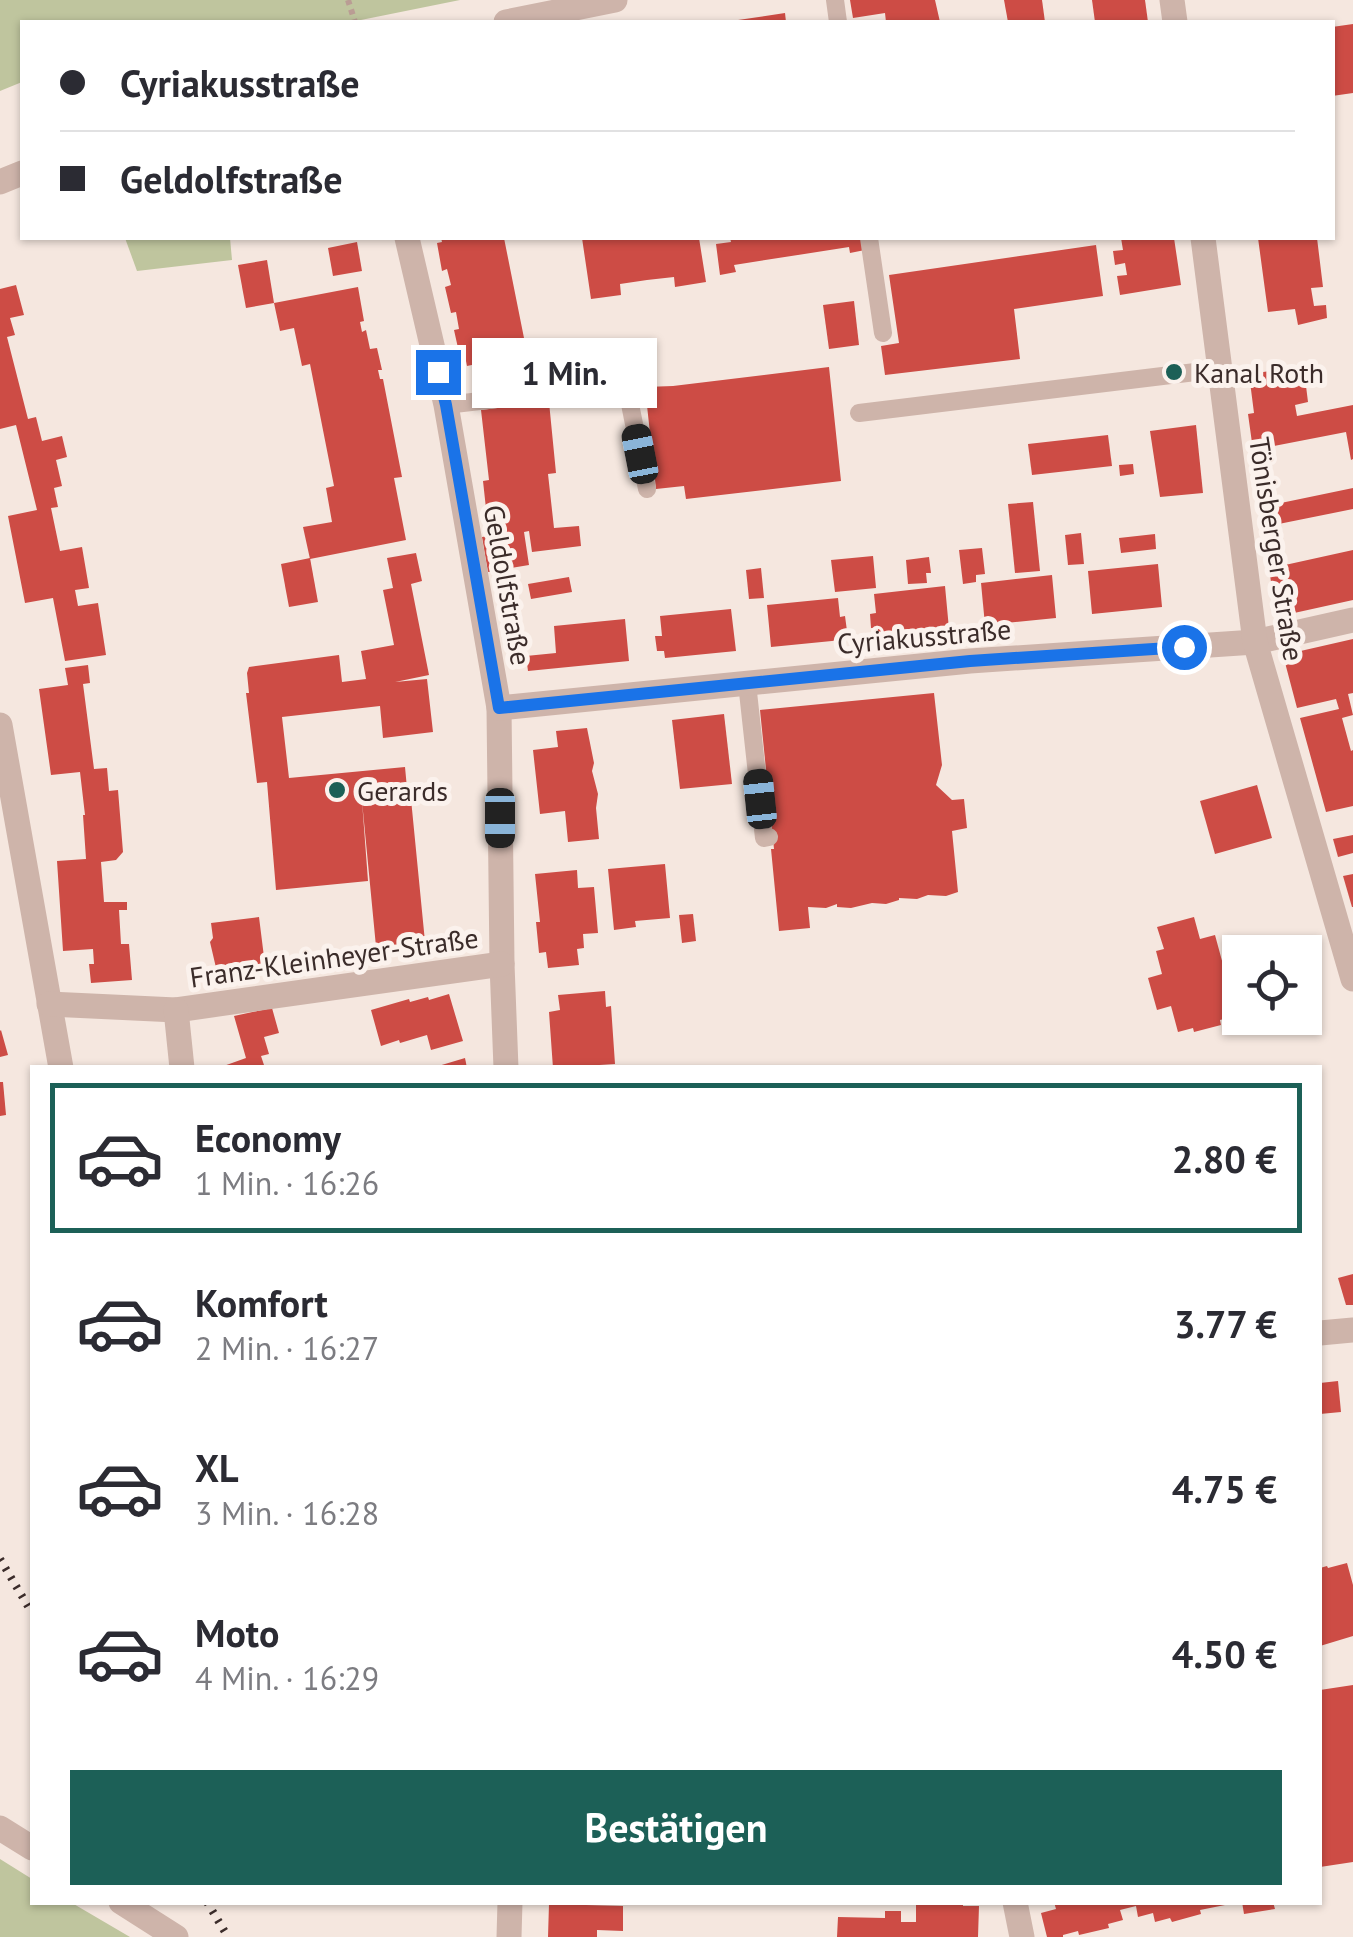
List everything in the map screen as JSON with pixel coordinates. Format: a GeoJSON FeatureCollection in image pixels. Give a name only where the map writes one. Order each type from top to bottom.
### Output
{"type":"FeatureCollection","features":[{"type":"Feature","properties":{"kind":"street"},"geometry":{"type":"LineString","coordinates":[[516,20],[615,0]]}},
{"type":"Feature","properties":{"kind":"street","name":"Geldolfstraße"},"geometry":{"type":"LineString","coordinates":[[407,240],[446,405],[499,708],[506,1065]]}},
{"type":"Feature","properties":{"kind":"street","name":"Tönisberger Straße"},"geometry":{"type":"LineString","coordinates":[[1203,240],[1256,642],[1349,952],[1353,979]]}},
{"type":"Feature","properties":{"kind":"street","name":"Cyriakusstraße"},"geometry":{"type":"LineString","coordinates":[[499,708],[970,661],[1256,642],[1353,620]]}},
{"type":"Feature","properties":{"kind":"street"},"geometry":{"type":"LineString","coordinates":[[0,725],[61,1065]]}},
{"type":"Feature","properties":{"kind":"street","name":"Franz-Kleinheyer-Straße"},"geometry":{"type":"LineString","coordinates":[[50,1004],[176,1010],[502,964]]}},
{"type":"Feature","properties":{"kind":"street","name":"Franz-Kleinheyer-Straße"},"geometry":{"type":"LineString","coordinates":[[176,1010],[182,1065]]}},
{"type":"Feature","properties":{"kind":"street"},"geometry":{"type":"LineString","coordinates":[[1322,1332],[1353,1330]]}},
{"type":"Feature","properties":{"kind":"street"},"geometry":{"type":"LineString","coordinates":[[0,1828],[30,1847]]}},
{"type":"Feature","properties":{"kind":"street"},"geometry":{"type":"LineString","coordinates":[[126,1905],[176,1937]]}},
{"type":"Feature","properties":{"kind":"street"},"geometry":{"type":"LineString","coordinates":[[510,1905],[510,1937]]}},
{"type":"Feature","properties":{"kind":"street"},"geometry":{"type":"LineString","coordinates":[[1016,1905],[1022,1937]]}},
{"type":"Feature","properties":{"kind":"lane"},"geometry":{"type":"LineString","coordinates":[[870,240],[882,333]]}},
{"type":"Feature","properties":{"kind":"lane"},"geometry":{"type":"LineString","coordinates":[[859,413],[1220,369]]}},
{"type":"Feature","properties":{"kind":"lane"},"geometry":{"type":"LineString","coordinates":[[446,405],[626,384],[646,489]]}},
{"type":"Feature","properties":{"kind":"lane"},"geometry":{"type":"LineString","coordinates":[[747,683],[764,838],[770,836]]}},
{"type":"Feature","properties":{"kind":"green space"},"geometry":{"type":"Polygon","coordinates":[[[0,0],[460,0],[361,20],[20,20],[20,83],[0,91],[0,0]]]}},
{"type":"Feature","properties":{"kind":"green space"},"geometry":{"type":"Polygon","coordinates":[[[126,240],[230,240],[232,260],[137,271],[126,240]]]}},
{"type":"Feature","properties":{"kind":"green space"},"geometry":{"type":"Polygon","coordinates":[[[0,1859],[30,1878],[30,1905],[75,1905],[130,1937],[0,1937],[0,1859]]]}},
{"type":"Feature","properties":{"kind":"building"},"geometry":{"type":"Polygon","coordinates":[[[850,0],[935,0],[940,20],[886,20],[885,13],[853,18],[850,0]]]}},
{"type":"Feature","properties":{"kind":"building"},"geometry":{"type":"Polygon","coordinates":[[[1004,0],[1042,0],[1045,20],[1008,20],[1004,0]]]}},
{"type":"Feature","properties":{"kind":"building"},"geometry":{"type":"Polygon","coordinates":[[[1092,0],[1145,0],[1148,20],[1095,20],[1092,0]]]}},
{"type":"Feature","properties":{"kind":"building"},"geometry":{"type":"Polygon","coordinates":[[[785,13],[786,20],[738,20],[785,13]]]}},
{"type":"Feature","properties":{"kind":"building"},"geometry":{"type":"Polygon","coordinates":[[[1353,24],[1353,93],[1335,96],[1335,27],[1353,24]]]}},
{"type":"Feature","properties":{"kind":"building"},"geometry":{"type":"Polygon","coordinates":[[[504,240],[527,353],[467,366],[465,356],[460,357],[454,330],[459,329],[456,312],[451,313],[445,287],[451,285],[447,269],[442,271],[437,243],[504,240]]]}},
{"type":"Feature","properties":{"kind":"building"},"geometry":{"type":"Polygon","coordinates":[[[582,240],[699,240],[706,282],[675,287],[674,277],[647,280],[620,284],[621,295],[591,299],[582,240]]]}},
{"type":"Feature","properties":{"kind":"building"},"geometry":{"type":"Polygon","coordinates":[[[863,240],[865,250],[850,253],[849,247],[734,265],[736,272],[720,275],[716,244],[863,240]]]}},
{"type":"Feature","properties":{"kind":"building"},"geometry":{"type":"Polygon","coordinates":[[[1121,240],[1174,240],[1181,285],[1120,295],[1117,276],[1127,275],[1125,263],[1115,265],[1113,251],[1123,250],[1121,240]]]}},
{"type":"Feature","properties":{"kind":"building"},"geometry":{"type":"Polygon","coordinates":[[[1258,240],[1317,240],[1323,287],[1311,288],[1314,306],[1326,305],[1327,318],[1298,325],[1295,309],[1268,312],[1258,240]]]}},
{"type":"Feature","properties":{"kind":"building"},"geometry":{"type":"Polygon","coordinates":[[[357,242],[362,271],[333,276],[328,248],[357,242]]]}},
{"type":"Feature","properties":{"kind":"building"},"geometry":{"type":"Polygon","coordinates":[[[1096,245],[1103,296],[1014,309],[1020,359],[885,375],[881,346],[899,343],[889,275],[1096,245]]]}},
{"type":"Feature","properties":{"kind":"building"},"geometry":{"type":"Polygon","coordinates":[[[267,260],[274,303],[246,308],[238,265],[267,260]]]}},
{"type":"Feature","properties":{"kind":"building"},"geometry":{"type":"Polygon","coordinates":[[[16,285],[24,315],[10,318],[15,335],[7,337],[28,419],[36,417],[42,441],[62,436],[67,457],[56,460],[62,486],[54,488],[58,507],[51,508],[60,551],[82,547],[89,588],[75,590],[78,606],[98,603],[106,655],[65,661],[53,598],[25,603],[8,516],[37,510],[16,425],[0,429],[0,289],[16,285]]]}},
{"type":"Feature","properties":{"kind":"building"},"geometry":{"type":"Polygon","coordinates":[[[358,287],[362,332],[366,330],[370,349],[377,348],[382,370],[378,370],[402,477],[394,478],[406,540],[310,559],[303,527],[332,522],[326,488],[334,486],[310,364],[302,366],[294,328],[280,331],[274,303],[358,287]]]}},
{"type":"Feature","properties":{"kind":"building"},"geometry":{"type":"Polygon","coordinates":[[[854,301],[859,345],[829,349],[823,305],[854,301]]]}},
{"type":"Feature","properties":{"kind":"building"},"geometry":{"type":"Polygon","coordinates":[[[581,341],[586,380],[557,383],[550,347],[581,341]]]}},
{"type":"Feature","properties":{"kind":"building"},"geometry":{"type":"Polygon","coordinates":[[[829,367],[841,481],[686,499],[684,486],[656,489],[645,387],[829,367]]]}},
{"type":"Feature","properties":{"kind":"building"},"geometry":{"type":"Polygon","coordinates":[[[1298,367],[1299,379],[1305,378],[1308,402],[1295,405],[1297,416],[1353,405],[1353,459],[1346,432],[1253,450],[1248,414],[1254,413],[1249,374],[1298,367]]]}},
{"type":"Feature","properties":{"kind":"building"},"geometry":{"type":"Polygon","coordinates":[[[549,402],[556,473],[548,474],[554,528],[579,526],[581,546],[532,552],[529,531],[524,532],[529,565],[488,572],[482,537],[489,536],[483,481],[489,480],[481,410],[549,402]]]}},
{"type":"Feature","properties":{"kind":"building"},"geometry":{"type":"Polygon","coordinates":[[[1196,425],[1203,493],[1160,497],[1150,431],[1196,425]]]}},
{"type":"Feature","properties":{"kind":"building"},"geometry":{"type":"Polygon","coordinates":[[[1108,435],[1112,466],[1032,475],[1028,444],[1108,435]]]}},
{"type":"Feature","properties":{"kind":"building"},"geometry":{"type":"Polygon","coordinates":[[[1133,464],[1134,474],[1120,476],[1119,465],[1133,464]]]}},
{"type":"Feature","properties":{"kind":"building"},"geometry":{"type":"Polygon","coordinates":[[[1353,488],[1353,509],[1264,527],[1261,507],[1353,488]]]}},
{"type":"Feature","properties":{"kind":"building"},"geometry":{"type":"Polygon","coordinates":[[[1033,502],[1040,571],[1015,573],[1008,504],[1033,502]]]}},
{"type":"Feature","properties":{"kind":"building"},"geometry":{"type":"Polygon","coordinates":[[[1081,533],[1084,564],[1068,565],[1065,535],[1081,533]]]}},
{"type":"Feature","properties":{"kind":"building"},"geometry":{"type":"Polygon","coordinates":[[[1155,534],[1156,549],[1121,553],[1119,538],[1155,534]]]}},
{"type":"Feature","properties":{"kind":"building"},"geometry":{"type":"Polygon","coordinates":[[[982,548],[985,574],[976,575],[976,582],[963,584],[959,550],[982,548]]]}},
{"type":"Feature","properties":{"kind":"building"},"geometry":{"type":"Polygon","coordinates":[[[1282,550],[1285,565],[1353,550],[1353,600],[1276,617],[1267,554],[1282,550]]]}},
{"type":"Feature","properties":{"kind":"building"},"geometry":{"type":"Polygon","coordinates":[[[416,553],[422,581],[411,584],[429,675],[395,682],[427,679],[433,732],[383,738],[380,706],[282,717],[289,778],[405,767],[426,952],[377,957],[362,801],[368,881],[276,890],[267,782],[257,783],[247,673],[249,667],[339,655],[342,682],[366,679],[361,651],[394,645],[383,590],[393,588],[387,558],[416,553]]]}},
{"type":"Feature","properties":{"kind":"building"},"geometry":{"type":"Polygon","coordinates":[[[873,556],[876,588],[835,592],[831,560],[873,556]]]}},
{"type":"Feature","properties":{"kind":"building"},"geometry":{"type":"Polygon","coordinates":[[[929,557],[931,573],[926,573],[927,583],[908,584],[906,560],[929,557]]]}},
{"type":"Feature","properties":{"kind":"building"},"geometry":{"type":"Polygon","coordinates":[[[310,558],[318,602],[289,607],[281,564],[310,558]]]}},
{"type":"Feature","properties":{"kind":"building"},"geometry":{"type":"Polygon","coordinates":[[[1158,564],[1162,607],[1092,614],[1088,571],[1158,564]]]}},
{"type":"Feature","properties":{"kind":"building"},"geometry":{"type":"Polygon","coordinates":[[[761,568],[764,598],[749,599],[746,570],[761,568]]]}},
{"type":"Feature","properties":{"kind":"building"},"geometry":{"type":"Polygon","coordinates":[[[1052,575],[1056,618],[985,625],[981,583],[1052,575]]]}},
{"type":"Feature","properties":{"kind":"building"},"geometry":{"type":"Polygon","coordinates":[[[569,577],[572,592],[531,599],[528,584],[569,577]]]}},
{"type":"Feature","properties":{"kind":"building"},"geometry":{"type":"Polygon","coordinates":[[[945,586],[949,629],[878,636],[878,628],[871,628],[870,614],[876,613],[874,594],[945,586]]]}},
{"type":"Feature","properties":{"kind":"building"},"geometry":{"type":"Polygon","coordinates":[[[838,598],[840,617],[845,616],[847,631],[841,632],[842,640],[771,647],[767,605],[838,598]]]}},
{"type":"Feature","properties":{"kind":"building"},"geometry":{"type":"Polygon","coordinates":[[[731,609],[736,651],[665,658],[664,651],[657,651],[655,636],[662,636],[660,616],[731,609]]]}},
{"type":"Feature","properties":{"kind":"building"},"geometry":{"type":"Polygon","coordinates":[[[625,619],[629,661],[528,671],[526,656],[556,653],[554,626],[625,619]]]}},
{"type":"Feature","properties":{"kind":"building"},"geometry":{"type":"Polygon","coordinates":[[[1353,639],[1353,693],[1348,694],[1353,715],[1342,718],[1353,750],[1353,806],[1326,812],[1300,718],[1339,709],[1336,699],[1297,708],[1283,655],[1353,639]]]}},
{"type":"Feature","properties":{"kind":"building"},"geometry":{"type":"Polygon","coordinates":[[[88,665],[90,683],[83,684],[94,769],[107,768],[109,791],[118,790],[123,852],[116,860],[101,862],[104,902],[127,902],[127,910],[119,910],[121,944],[129,944],[132,980],[91,983],[89,964],[94,964],[93,949],[63,951],[57,861],[86,859],[85,815],[80,772],[51,775],[39,689],[68,685],[65,668],[88,665]]]}},
{"type":"Feature","properties":{"kind":"building"},"geometry":{"type":"Polygon","coordinates":[[[934,693],[942,765],[936,785],[952,800],[964,799],[967,828],[952,831],[958,892],[851,908],[837,904],[808,907],[810,928],[779,931],[760,710],[934,693]]]}},
{"type":"Feature","properties":{"kind":"building"},"geometry":{"type":"Polygon","coordinates":[[[724,714],[732,784],[680,789],[672,720],[724,714]]]}},
{"type":"Feature","properties":{"kind":"building"},"geometry":{"type":"Polygon","coordinates":[[[587,728],[598,794],[599,839],[568,842],[565,811],[540,814],[533,750],[558,747],[556,731],[587,728]]]}},
{"type":"Feature","properties":{"kind":"building"},"geometry":{"type":"Polygon","coordinates":[[[1257,785],[1272,838],[1215,854],[1200,801],[1257,785]]]}},
{"type":"Feature","properties":{"kind":"building"},"geometry":{"type":"Polygon","coordinates":[[[1353,835],[1353,853],[1338,857],[1333,839],[1353,835]]]}},
{"type":"Feature","properties":{"kind":"building"},"geometry":{"type":"Polygon","coordinates":[[[665,864],[670,918],[635,921],[636,927],[614,930],[608,869],[665,864]]]}},
{"type":"Feature","properties":{"kind":"building"},"geometry":{"type":"Polygon","coordinates":[[[577,870],[578,888],[594,887],[598,933],[583,934],[584,948],[577,949],[579,965],[548,968],[546,952],[539,953],[535,874],[577,870]]]}},
{"type":"Feature","properties":{"kind":"building"},"geometry":{"type":"Polygon","coordinates":[[[1353,874],[1353,907],[1352,907],[1343,876],[1353,874]]]}},
{"type":"Feature","properties":{"kind":"building"},"geometry":{"type":"Polygon","coordinates":[[[693,914],[696,941],[682,943],[679,915],[693,914]]]}},
{"type":"Feature","properties":{"kind":"building"},"geometry":{"type":"Polygon","coordinates":[[[259,917],[265,965],[217,972],[210,942],[211,923],[259,917]]]}},
{"type":"Feature","properties":{"kind":"building"},"geometry":{"type":"Polygon","coordinates":[[[1194,917],[1200,939],[1215,935],[1222,961],[1221,1025],[1178,1032],[1171,1006],[1157,1010],[1148,978],[1162,974],[1156,951],[1164,949],[1157,927],[1194,917]]]}},
{"type":"Feature","properties":{"kind":"building"},"geometry":{"type":"Polygon","coordinates":[[[605,991],[606,1007],[611,1006],[615,1064],[553,1065],[549,1012],[560,1010],[558,995],[605,991]]]}},
{"type":"Feature","properties":{"kind":"building"},"geometry":{"type":"Polygon","coordinates":[[[449,994],[463,1041],[431,1050],[427,1035],[381,1046],[371,1010],[409,999],[429,1000],[449,994]]]}},
{"type":"Feature","properties":{"kind":"building"},"geometry":{"type":"Polygon","coordinates":[[[272,1008],[279,1033],[264,1037],[269,1054],[261,1056],[264,1065],[226,1065],[246,1058],[234,1016],[272,1008]]]}},
{"type":"Feature","properties":{"kind":"building"},"geometry":{"type":"Polygon","coordinates":[[[0,1031],[8,1055],[0,1057],[0,1031]]]}},
{"type":"Feature","properties":{"kind":"building"},"geometry":{"type":"Polygon","coordinates":[[[465,1058],[466,1065],[442,1065],[465,1058]]]}},
{"type":"Feature","properties":{"kind":"building"},"geometry":{"type":"Polygon","coordinates":[[[0,1082],[6,1115],[0,1116],[0,1082]]]}},
{"type":"Feature","properties":{"kind":"building"},"geometry":{"type":"Polygon","coordinates":[[[1353,1274],[1353,1305],[1346,1305],[1338,1278],[1353,1274]]]}},
{"type":"Feature","properties":{"kind":"building"},"geometry":{"type":"Polygon","coordinates":[[[1338,1381],[1341,1412],[1322,1414],[1322,1383],[1338,1381]]]}},
{"type":"Feature","properties":{"kind":"building"},"geometry":{"type":"Polygon","coordinates":[[[1347,1563],[1353,1585],[1353,1636],[1322,1645],[1322,1567],[1347,1563]]]}},
{"type":"Feature","properties":{"kind":"building"},"geometry":{"type":"Polygon","coordinates":[[[1353,1685],[1353,1862],[1322,1867],[1322,1690],[1353,1685]]]}},
{"type":"Feature","properties":{"kind":"building"},"geometry":{"type":"Polygon","coordinates":[[[549,1905],[623,1906],[623,1931],[597,1930],[597,1937],[548,1937],[549,1905]]]}},
{"type":"Feature","properties":{"kind":"building"},"geometry":{"type":"Polygon","coordinates":[[[916,1905],[979,1906],[978,1937],[837,1937],[838,1917],[885,1918],[885,1911],[901,1911],[901,1922],[916,1922],[916,1905]]]}},
{"type":"Feature","properties":{"kind":"building"},"geometry":{"type":"Polygon","coordinates":[[[1055,1905],[1225,1905],[1172,1922],[1170,1918],[1155,1922],[1153,1913],[1138,1917],[1136,1906],[1120,1910],[1123,1920],[1108,1924],[1109,1928],[1047,1937],[1041,1913],[1056,1909],[1055,1905]]]}},
{"type":"Feature","properties":{"kind":"building"},"geometry":{"type":"Polygon","coordinates":[[[1242,1905],[1274,1905],[1275,1909],[1244,1914],[1242,1905]]]}},
{"type":"Feature","properties":{"kind":"railway"},"geometry":{"type":"LineString","coordinates":[[0,1559],[30,1610]]}},
{"type":"Feature","properties":{"kind":"railway"},"geometry":{"type":"LineString","coordinates":[[209,1905],[228,1937]]}},
{"type":"Feature","properties":{"kind":"place","name":"Kanal Roth"},"geometry":{"type":"Point","coordinates":[1174,372]}},
{"type":"Feature","properties":{"kind":"place","name":"Gerards"},"geometry":{"type":"Point","coordinates":[337,790]}},
{"type":"Feature","properties":{"kind":"route"},"geometry":{"type":"LineString","coordinates":[[438,372],[499,708],[970,661],[1184,647]]}}]}
